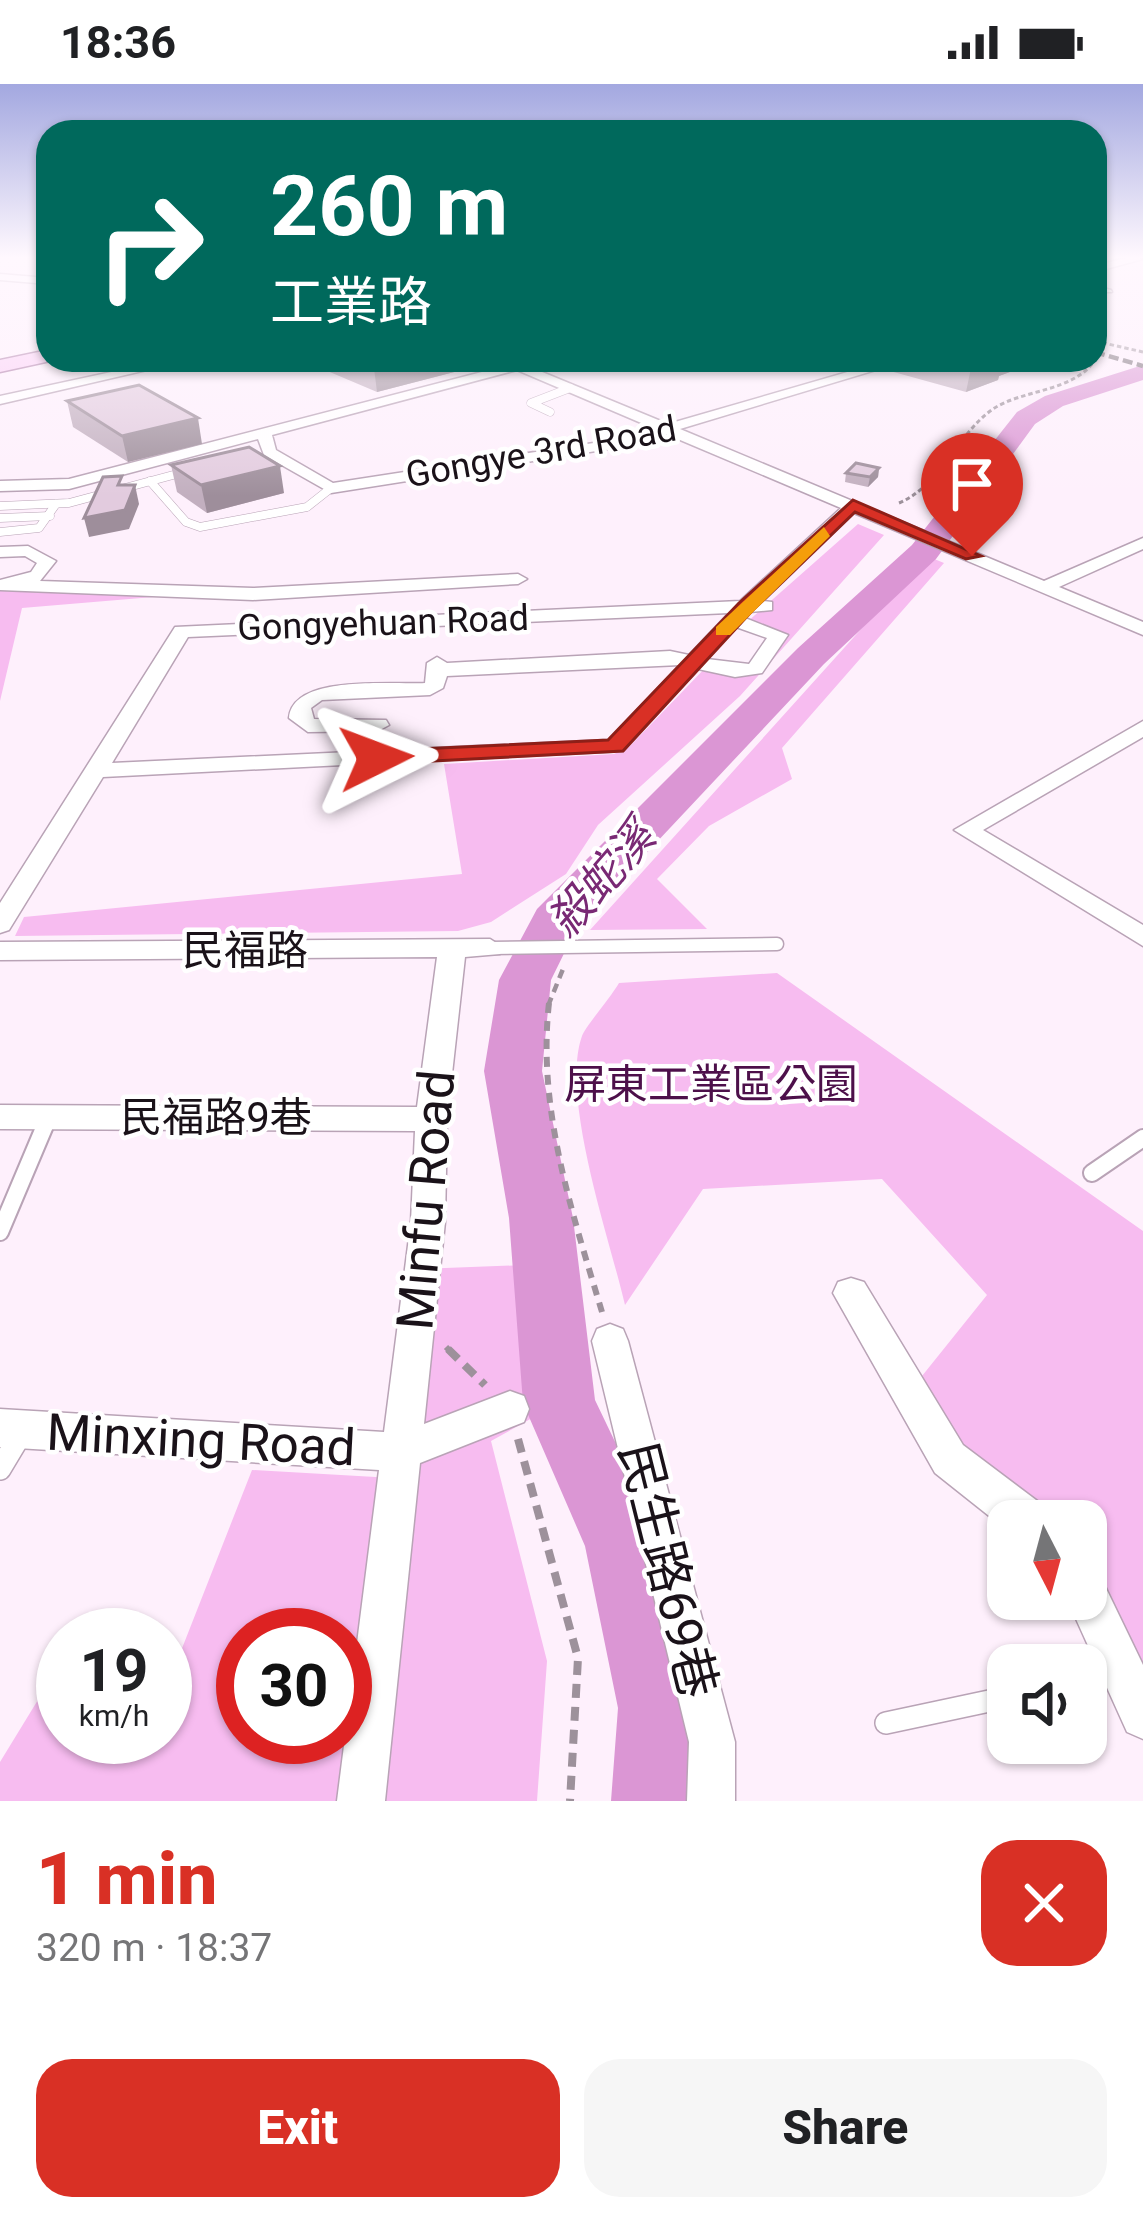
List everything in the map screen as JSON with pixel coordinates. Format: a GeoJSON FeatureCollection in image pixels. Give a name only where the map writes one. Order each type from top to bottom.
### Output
{"type":"FeatureCollection","features":[{"type":"Feature","properties":{"kind":"main road"},"geometry":{"type":"LineString","coordinates":[[0,363],[36,356]]}},
{"type":"Feature","properties":{"kind":"street"},"geometry":{"type":"LineString","coordinates":[[0,400],[129,372]]}},
{"type":"Feature","properties":{"kind":"street"},"geometry":{"type":"LineString","coordinates":[[0,486],[69,484],[264,447],[484,372]]}},
{"type":"Feature","properties":{"kind":"street"},"geometry":{"type":"LineString","coordinates":[[532,372],[1143,629]]}},
{"type":"Feature","properties":{"kind":"street","name":"Gongye 3rd Road"},"geometry":{"type":"LineString","coordinates":[[332,488],[615,444],[864,372]]}},
{"type":"Feature","properties":{"kind":"street"},"geometry":{"type":"LineString","coordinates":[[264,447],[332,488]]}},
{"type":"Feature","properties":{"kind":"street"},"geometry":{"type":"LineString","coordinates":[[98,770],[615,746],[853,505]]}},
{"type":"Feature","properties":{"kind":"street"},"geometry":{"type":"LineString","coordinates":[[1045,587],[1143,543]]}},
{"type":"Feature","properties":{"kind":"street"},"geometry":{"type":"LineString","coordinates":[[0,551],[28,550],[46,561],[38,576],[0,584]]}},
{"type":"Feature","properties":{"kind":"street"},"geometry":{"type":"LineString","coordinates":[[0,584],[236,593],[518,579]]}},
{"type":"Feature","properties":{"kind":"street"},"geometry":{"type":"LineString","coordinates":[[385,586],[386,631],[551,624]]}},
{"type":"Feature","properties":{"kind":"street"},"geometry":{"type":"LineString","coordinates":[[378,725],[314,728],[300,718],[303,702],[317,694],[430,689],[437,667],[670,657],[746,671],[776,645],[778,635],[748,611]]}},
{"type":"Feature","properties":{"kind":"street","name":"Gongyehuan Road"},"geometry":{"type":"LineString","coordinates":[[0,924],[182,632],[748,611]]}},
{"type":"Feature","properties":{"kind":"street"},"geometry":{"type":"LineString","coordinates":[[376,758],[379,694]]}},
{"type":"Feature","properties":{"kind":"street"},"geometry":{"type":"LineString","coordinates":[[1143,728],[966,830],[1143,937]]}},
{"type":"Feature","properties":{"kind":"street","name":"Minfu Road"},"geometry":{"type":"LineString","coordinates":[[401,1452],[431,1119],[452,948]]}},
{"type":"Feature","properties":{"kind":"street","name":"民福路"},"geometry":{"type":"LineString","coordinates":[[0,952],[490,948]]}},
{"type":"Feature","properties":{"kind":"street","name":"民福路9巷"},"geometry":{"type":"LineString","coordinates":[[0,1117],[431,1119]]}},
{"type":"Feature","properties":{"kind":"street"},"geometry":{"type":"LineString","coordinates":[[851,1293],[949,1460],[1001,1500]]}},
{"type":"Feature","properties":{"kind":"street","name":"民生路69巷"},"geometry":{"type":"LineString","coordinates":[[610,1341],[712,1742],[711,1801]]}},
{"type":"Feature","properties":{"kind":"street","name":"Minxing Road"},"geometry":{"type":"LineString","coordinates":[[12,1429],[401,1452],[510,1408]]}},
{"type":"Feature","properties":{"kind":"street","name":"Minxing Road"},"geometry":{"type":"LineString","coordinates":[[361,1801],[401,1452]]}},
{"type":"Feature","properties":{"kind":"street"},"geometry":{"type":"LineString","coordinates":[[1107,1679],[1143,1716]]}},
{"type":"Feature","properties":{"kind":"lane"},"geometry":{"type":"LineString","coordinates":[[550,412],[531,403],[570,388]]}},
{"type":"Feature","properties":{"kind":"lane"},"geometry":{"type":"LineString","coordinates":[[0,506],[56,504],[207,467]]}},
{"type":"Feature","properties":{"kind":"lane"},"geometry":{"type":"LineString","coordinates":[[149,481],[186,522],[200,527],[307,507],[332,488]]}},
{"type":"Feature","properties":{"kind":"lane"},"geometry":{"type":"LineString","coordinates":[[0,532],[39,528],[56,504]]}},
{"type":"Feature","properties":{"kind":"lane"},"geometry":{"type":"LineString","coordinates":[[0,518],[50,516]]}},
{"type":"Feature","properties":{"kind":"lane"},"geometry":{"type":"LineString","coordinates":[[490,948],[777,944]]}},
{"type":"Feature","properties":{"kind":"lane"},"geometry":{"type":"LineString","coordinates":[[0,1232],[49,1116]]}},
{"type":"Feature","properties":{"kind":"lane"},"geometry":{"type":"LineString","coordinates":[[1093,1172],[1143,1138]]}},
{"type":"Feature","properties":{"kind":"lane"},"geometry":{"type":"LineString","coordinates":[[0,1469],[12,1429]]}},
{"type":"Feature","properties":{"kind":"lane"},"geometry":{"type":"LineString","coordinates":[[886,1723],[987,1701]]}},
{"type":"Feature","properties":{"kind":"path"},"geometry":{"type":"LineString","coordinates":[[1107,344],[1143,352]]}},
{"type":"Feature","properties":{"kind":"path"},"geometry":{"type":"LineString","coordinates":[[853,505],[870,499],[912,501],[957,439],[998,405],[1086,372]]}},
{"type":"Feature","properties":{"kind":"path"},"geometry":{"type":"LineString","coordinates":[[586,946],[551,986],[545,1048],[564,1178],[610,1341]]}},
{"type":"Feature","properties":{"kind":"path"},"geometry":{"type":"LineString","coordinates":[[416,1318],[510,1408],[578,1658],[570,1801]]}},
{"type":"Feature","properties":{"kind":"green space"},"geometry":{"type":"Polygon","coordinates":[[[858,524],[884,535],[740,696],[598,825],[566,874],[491,922],[458,931],[15,936],[24,917],[462,874],[444,764],[614,754],[629,747],[709,664],[747,671],[778,636],[746,623],[858,524]]]}},
{"type":"Feature","properties":{"kind":"green space"},"geometry":{"type":"Polygon","coordinates":[[[927,556],[944,563],[782,748],[792,779],[709,826],[657,879],[707,929],[590,930],[927,556]]]}},
{"type":"Feature","properties":{"kind":"green space"},"geometry":{"type":"Polygon","coordinates":[[[0,585],[201,593],[22,608],[0,701],[0,585]]]}},
{"type":"Feature","properties":{"kind":"green space","name":"屏東工業區公園"},"geometry":{"type":"Polygon","coordinates":[[[777,973],[1143,1231],[1143,1665],[1107,1595],[1107,1500],[1025,1500],[965,1456],[922,1376],[987,1295],[882,1179],[703,1189],[625,1305],[599,1208],[577,1095],[582,1036],[619,983],[777,973]]]}},
{"type":"Feature","properties":{"kind":"green space"},"geometry":{"type":"Polygon","coordinates":[[[551,1264],[581,1378],[559,1403],[491,1441],[547,1661],[537,1801],[0,1801],[0,1762],[36,1703],[36,1764],[192,1764],[192,1623],[252,1470],[393,1478],[419,1269],[551,1264]]]}},
{"type":"Feature","properties":{"kind":"building"},"geometry":{"type":"Polygon","coordinates":[[[139,385],[198,418],[122,436],[67,401],[139,385]]]}},
{"type":"Feature","properties":{"kind":"building"},"geometry":{"type":"Polygon","coordinates":[[[249,447],[280,466],[201,485],[171,465],[249,447]]]}},
{"type":"Feature","properties":{"kind":"building"},"geometry":{"type":"Polygon","coordinates":[[[856,463],[879,468],[870,477],[846,473],[856,463]]]}},
{"type":"Feature","properties":{"kind":"building"},"geometry":{"type":"Polygon","coordinates":[[[122,476],[118,485],[135,485],[125,510],[84,518],[103,477],[122,476]]]}},
{"type":"Feature","properties":{"kind":"waterway","name":"殺蛇溪"},"geometry":{"type":"LineString","coordinates":[[657,1801],[661,1708],[624,1544],[559,1403],[541,1218],[513,1071],[525,980],[555,920],[811,656],[924,552],[1026,418],[1054,401],[1143,372]]}},
{"type":"Feature","properties":{"kind":"railway"},"geometry":{"type":"LineString","coordinates":[[1107,356],[1143,366]]}},
{"type":"Feature","properties":{"kind":"slow traffic"},"geometry":{"type":"LineString","coordinates":[[723,631],[824,532]]}},
{"type":"Feature","properties":{"kind":"route"},"geometry":{"type":"LineString","coordinates":[[376,758],[615,746],[745,607],[853,505],[972,556]]}}]}
